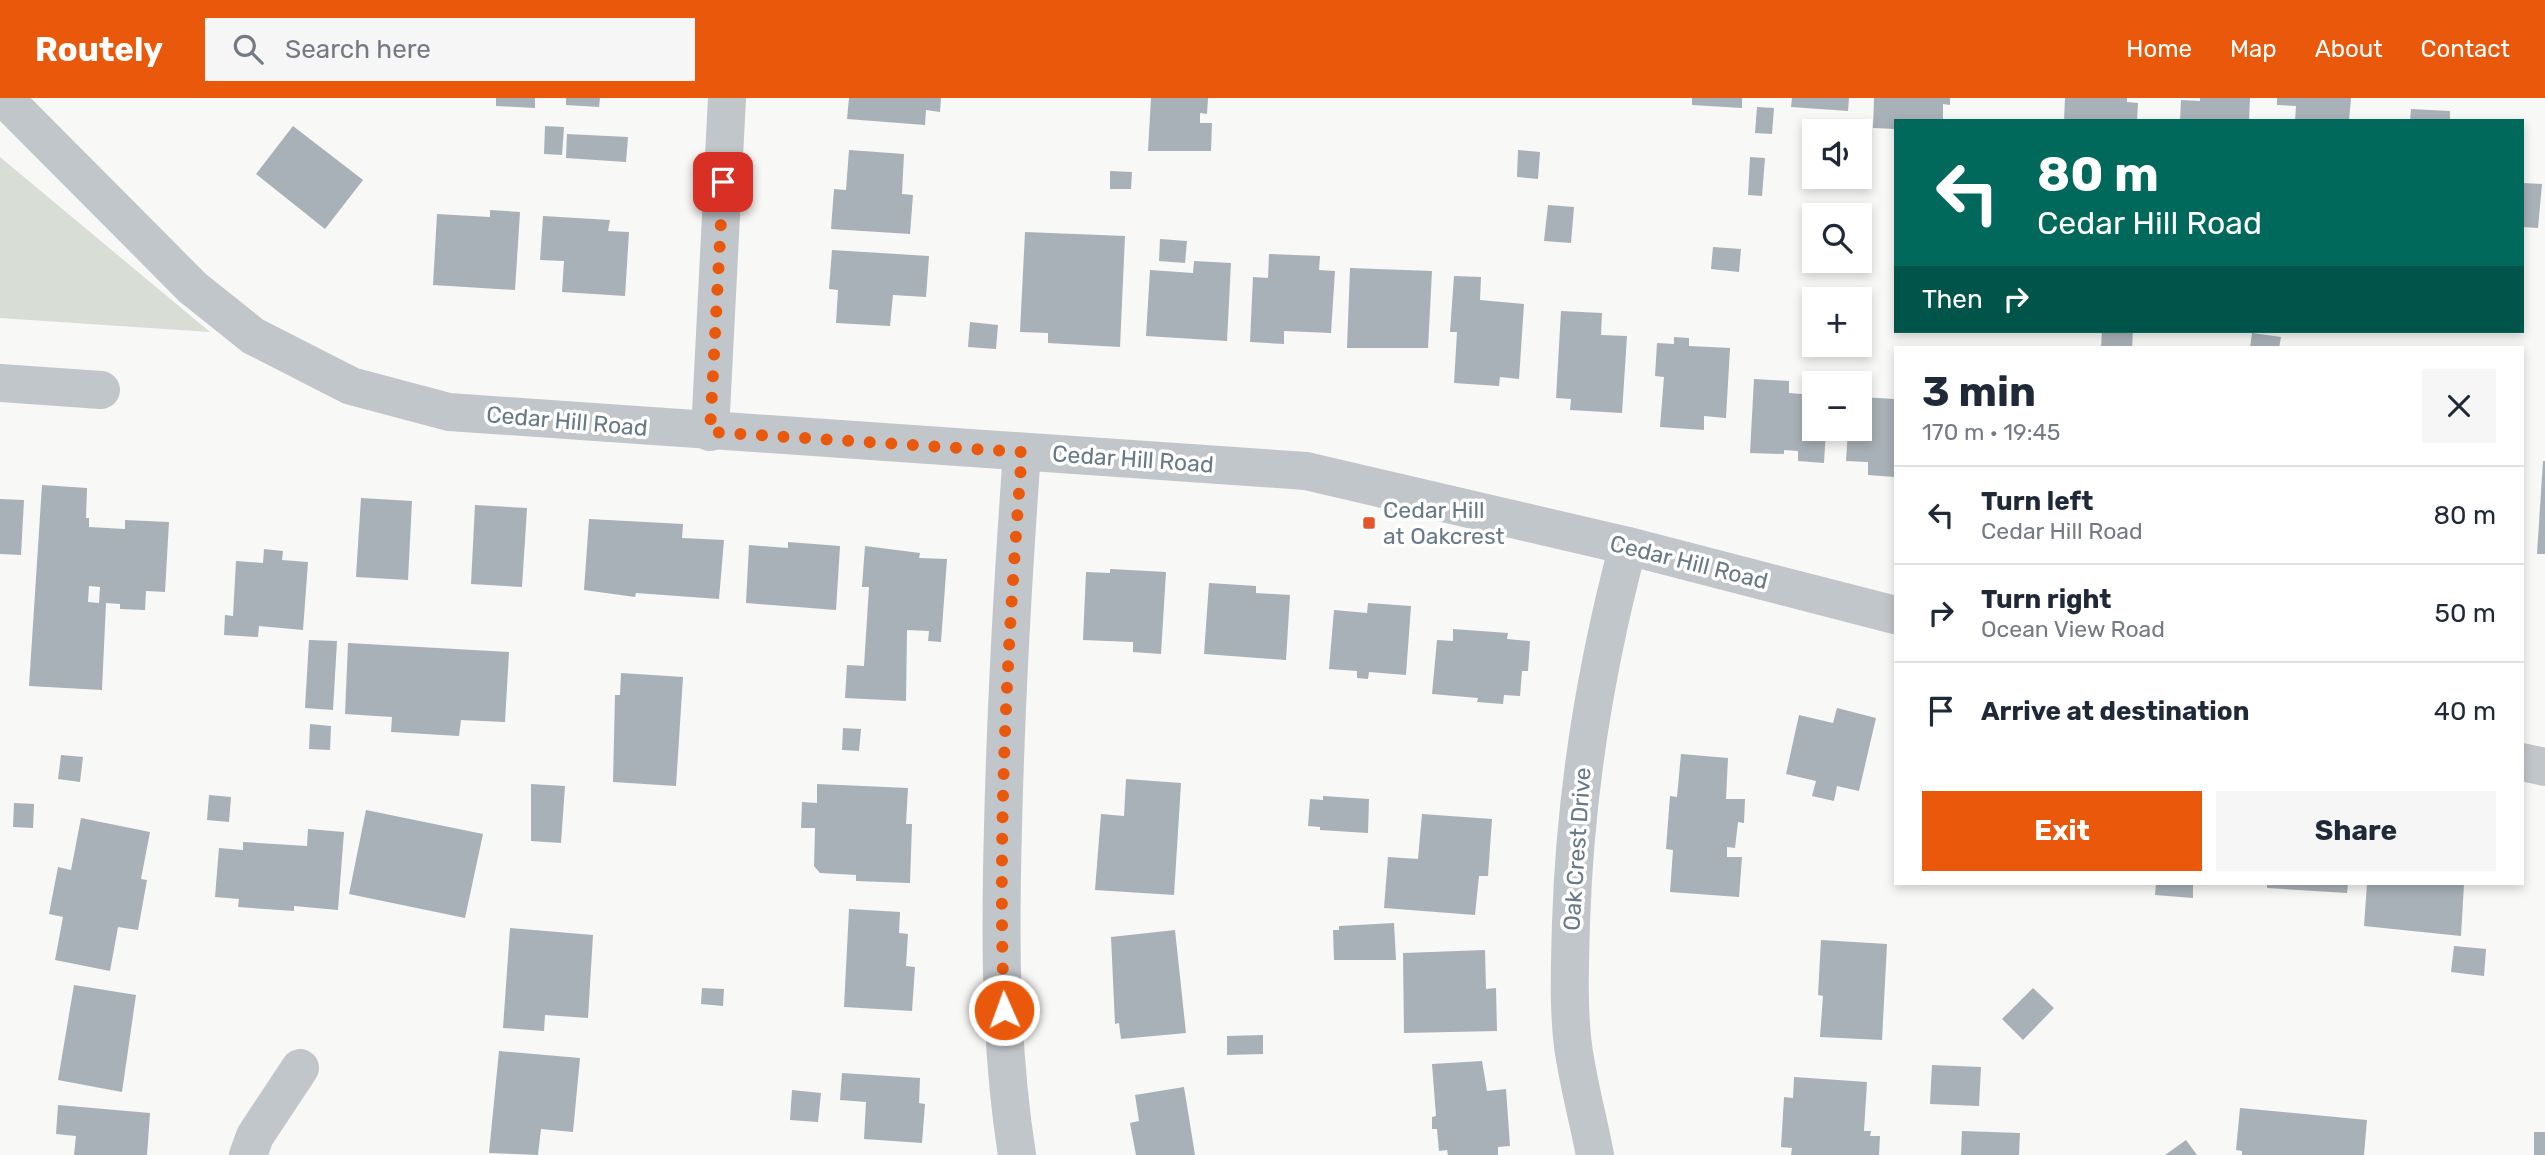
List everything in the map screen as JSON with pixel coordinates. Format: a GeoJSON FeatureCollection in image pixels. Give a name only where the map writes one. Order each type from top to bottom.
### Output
{"type":"FeatureCollection","features":[{"type":"Feature","properties":{"kind":"street","name":"Cedar Hill Road"},"geometry":{"type":"LineString","coordinates":[[4,98],[193,288],[253,336],[352,386],[449,412],[1306,471],[1628,545],[1894,615]]}},
{"type":"Feature","properties":{"kind":"street"},"geometry":{"type":"LineString","coordinates":[[710,432],[727,98]]}},
{"type":"Feature","properties":{"kind":"street"},"geometry":{"type":"LineString","coordinates":[[0,383],[101,390]]}},
{"type":"Feature","properties":{"kind":"street"},"geometry":{"type":"LineString","coordinates":[[1017,1155],[1009,1101],[1000,918],[1005,733],[1022,452]]}},
{"type":"Feature","properties":{"kind":"street","name":"Oak Crest Drive"},"geometry":{"type":"LineString","coordinates":[[1595,1155],[1573,1045],[1570,950],[1573,855],[1594,689],[1628,545]]}},
{"type":"Feature","properties":{"kind":"street"},"geometry":{"type":"LineString","coordinates":[[2524,762],[2545,767]]}},
{"type":"Feature","properties":{"kind":"street"},"geometry":{"type":"LineString","coordinates":[[248,1155],[255,1136],[300,1068]]}},
{"type":"Feature","properties":{"kind":"shaded area"},"geometry":{"type":"Polygon","coordinates":[[[0,157],[210,332],[0,318],[0,157]]]}},
{"type":"Feature","properties":{"kind":"building"},"geometry":{"type":"Polygon","coordinates":[[[496,98],[535,98],[535,108],[496,106],[496,98]]]}},
{"type":"Feature","properties":{"kind":"building"},"geometry":{"type":"Polygon","coordinates":[[[566,98],[600,98],[599,107],[566,105],[566,98]]]}},
{"type":"Feature","properties":{"kind":"building"},"geometry":{"type":"Polygon","coordinates":[[[849,98],[941,98],[940,112],[926,110],[925,125],[847,119],[849,98]]]}},
{"type":"Feature","properties":{"kind":"building"},"geometry":{"type":"Polygon","coordinates":[[[1151,98],[1208,98],[1207,114],[1200,113],[1200,123],[1212,123],[1211,151],[1148,151],[1151,98]]]}},
{"type":"Feature","properties":{"kind":"building"},"geometry":{"type":"Polygon","coordinates":[[[1692,98],[1742,98],[1742,108],[1692,105],[1692,98]]]}},
{"type":"Feature","properties":{"kind":"building"},"geometry":{"type":"Polygon","coordinates":[[[1792,98],[1849,98],[1848,111],[1791,107],[1792,98]]]}},
{"type":"Feature","properties":{"kind":"building"},"geometry":{"type":"Polygon","coordinates":[[[1874,98],[1950,98],[1950,105],[1943,104],[1943,119],[1894,119],[1894,129],[1873,128],[1874,98]]]}},
{"type":"Feature","properties":{"kind":"building"},"geometry":{"type":"Polygon","coordinates":[[[2065,98],[2127,98],[2127,102],[2138,103],[2137,119],[2064,119],[2065,98]]]}},
{"type":"Feature","properties":{"kind":"building"},"geometry":{"type":"Polygon","coordinates":[[[2200,98],[2250,98],[2249,119],[2180,119],[2181,100],[2200,101],[2200,98]]]}},
{"type":"Feature","properties":{"kind":"building"},"geometry":{"type":"Polygon","coordinates":[[[2277,98],[2351,98],[2349,119],[2295,119],[2296,106],[2277,105],[2277,98]]]}},
{"type":"Feature","properties":{"kind":"building"},"geometry":{"type":"Polygon","coordinates":[[[1757,107],[1774,108],[1772,134],[1755,133],[1757,107]]]}},
{"type":"Feature","properties":{"kind":"building"},"geometry":{"type":"Polygon","coordinates":[[[2411,109],[2450,111],[2450,119],[2410,119],[2411,109]]]}},
{"type":"Feature","properties":{"kind":"building"},"geometry":{"type":"Polygon","coordinates":[[[293,126],[363,180],[325,229],[256,174],[293,126]]]}},
{"type":"Feature","properties":{"kind":"building"},"geometry":{"type":"Polygon","coordinates":[[[545,126],[564,127],[562,155],[544,154],[545,126]]]}},
{"type":"Feature","properties":{"kind":"building"},"geometry":{"type":"Polygon","coordinates":[[[567,134],[628,137],[626,162],[566,158],[567,134]]]}},
{"type":"Feature","properties":{"kind":"building"},"geometry":{"type":"Polygon","coordinates":[[[849,150],[904,154],[902,194],[913,195],[910,234],[831,229],[834,189],[846,190],[849,150]]]}},
{"type":"Feature","properties":{"kind":"building"},"geometry":{"type":"Polygon","coordinates":[[[1518,150],[1540,152],[1538,179],[1517,177],[1518,150]]]}},
{"type":"Feature","properties":{"kind":"building"},"geometry":{"type":"Polygon","coordinates":[[[1750,157],[1765,158],[1762,196],[1748,195],[1750,157]]]}},
{"type":"Feature","properties":{"kind":"building"},"geometry":{"type":"Polygon","coordinates":[[[1110,171],[1132,172],[1131,189],[1110,189],[1110,171]]]}},
{"type":"Feature","properties":{"kind":"building"},"geometry":{"type":"Polygon","coordinates":[[[2524,183],[2542,184],[2538,228],[2524,227],[2524,183]]]}},
{"type":"Feature","properties":{"kind":"building"},"geometry":{"type":"Polygon","coordinates":[[[1548,205],[1574,207],[1571,243],[1544,241],[1548,205]]]}},
{"type":"Feature","properties":{"kind":"building"},"geometry":{"type":"Polygon","coordinates":[[[490,210],[520,212],[515,290],[433,285],[437,214],[490,217],[490,210]]]}},
{"type":"Feature","properties":{"kind":"building"},"geometry":{"type":"Polygon","coordinates":[[[543,216],[610,220],[608,231],[629,232],[625,296],[562,292],[564,261],[540,260],[543,216]]]}},
{"type":"Feature","properties":{"kind":"building"},"geometry":{"type":"Polygon","coordinates":[[[1025,232],[1125,236],[1120,347],[1048,343],[1048,333],[1020,332],[1025,232]]]}},
{"type":"Feature","properties":{"kind":"building"},"geometry":{"type":"Polygon","coordinates":[[[1160,239],[1187,241],[1185,263],[1159,261],[1160,239]]]}},
{"type":"Feature","properties":{"kind":"building"},"geometry":{"type":"Polygon","coordinates":[[[1713,247],[1741,249],[1739,272],[1711,269],[1713,247]]]}},
{"type":"Feature","properties":{"kind":"building"},"geometry":{"type":"Polygon","coordinates":[[[832,250],[929,256],[926,297],[893,295],[890,326],[836,323],[838,290],[829,289],[832,250]]]}},
{"type":"Feature","properties":{"kind":"building"},"geometry":{"type":"Polygon","coordinates":[[[1269,254],[1320,256],[1319,270],[1335,271],[1331,333],[1284,331],[1284,344],[1250,342],[1253,277],[1268,278],[1269,254]]]}},
{"type":"Feature","properties":{"kind":"building"},"geometry":{"type":"Polygon","coordinates":[[[1194,261],[1231,263],[1227,341],[1146,336],[1150,270],[1193,273],[1194,261]]]}},
{"type":"Feature","properties":{"kind":"building"},"geometry":{"type":"Polygon","coordinates":[[[1350,268],[1432,271],[1428,348],[1347,348],[1350,268]]]}},
{"type":"Feature","properties":{"kind":"building"},"geometry":{"type":"Polygon","coordinates":[[[1454,276],[1481,277],[1480,300],[1524,304],[1519,379],[1500,377],[1499,386],[1454,383],[1457,332],[1450,332],[1454,276]]]}},
{"type":"Feature","properties":{"kind":"building"},"geometry":{"type":"Polygon","coordinates":[[[1561,311],[1602,313],[1601,335],[1627,336],[1622,413],[1570,410],[1571,399],[1556,398],[1561,311]]]}},
{"type":"Feature","properties":{"kind":"building"},"geometry":{"type":"Polygon","coordinates":[[[970,322],[998,325],[996,349],[968,347],[970,322]]]}},
{"type":"Feature","properties":{"kind":"building"},"geometry":{"type":"Polygon","coordinates":[[[2102,333],[2133,333],[2132,346],[2101,346],[2102,333]]]}},
{"type":"Feature","properties":{"kind":"building"},"geometry":{"type":"Polygon","coordinates":[[[2252,333],[2281,337],[2279,346],[2250,346],[2252,333]]]}},
{"type":"Feature","properties":{"kind":"building"},"geometry":{"type":"Polygon","coordinates":[[[1674,337],[1689,338],[1689,346],[1730,348],[1726,418],[1704,416],[1704,430],[1660,427],[1664,377],[1655,376],[1657,343],[1674,344],[1674,337]]]}},
{"type":"Feature","properties":{"kind":"building"},"geometry":{"type":"Polygon","coordinates":[[[1754,379],[1789,381],[1789,393],[1802,394],[1802,441],[1825,441],[1824,463],[1798,461],[1798,451],[1784,450],[1784,454],[1750,453],[1754,379]]]}},
{"type":"Feature","properties":{"kind":"building"},"geometry":{"type":"Polygon","coordinates":[[[1872,398],[1894,399],[1894,477],[1868,475],[1868,462],[1846,461],[1847,441],[1872,441],[1872,398]]]}},
{"type":"Feature","properties":{"kind":"building"},"geometry":{"type":"Polygon","coordinates":[[[2543,461],[2545,554],[2537,554],[2543,461]]]}},
{"type":"Feature","properties":{"kind":"building"},"geometry":{"type":"Polygon","coordinates":[[[42,485],[87,488],[86,518],[89,518],[89,527],[125,529],[125,520],[169,522],[165,592],[146,591],[145,610],[120,609],[120,604],[106,603],[102,690],[29,686],[42,485]],[[89,586],[88,602],[99,603],[100,587],[89,586]]]}},
{"type":"Feature","properties":{"kind":"building"},"geometry":{"type":"Polygon","coordinates":[[[361,498],[412,501],[408,580],[356,577],[361,498]]]}},
{"type":"Feature","properties":{"kind":"building"},"geometry":{"type":"Polygon","coordinates":[[[0,499],[24,500],[21,555],[0,554],[0,499]]]}},
{"type":"Feature","properties":{"kind":"building"},"geometry":{"type":"Polygon","coordinates":[[[475,505],[527,508],[522,587],[471,584],[475,505]]]}},
{"type":"Feature","properties":{"kind":"building"},"geometry":{"type":"Polygon","coordinates":[[[589,519],[683,524],[682,538],[724,540],[719,599],[636,593],[635,597],[584,590],[589,519]]]}},
{"type":"Feature","properties":{"kind":"building"},"geometry":{"type":"Polygon","coordinates":[[[788,542],[840,546],[836,610],[746,603],[749,545],[788,548],[788,542]]]}},
{"type":"Feature","properties":{"kind":"building"},"geometry":{"type":"Polygon","coordinates":[[[865,546],[920,553],[919,558],[947,559],[941,642],[928,641],[929,631],[907,630],[906,701],[845,698],[847,665],[864,666],[869,587],[862,587],[865,546]]]}},
{"type":"Feature","properties":{"kind":"building"},"geometry":{"type":"Polygon","coordinates":[[[264,549],[283,551],[282,560],[308,562],[303,630],[259,626],[258,637],[224,635],[225,615],[233,616],[236,561],[263,563],[264,549]]]}},
{"type":"Feature","properties":{"kind":"building"},"geometry":{"type":"Polygon","coordinates":[[[1110,569],[1166,572],[1161,654],[1133,652],[1133,642],[1083,640],[1086,572],[1110,573],[1110,569]]]}},
{"type":"Feature","properties":{"kind":"building"},"geometry":{"type":"Polygon","coordinates":[[[1209,583],[1256,586],[1256,593],[1290,595],[1286,660],[1204,654],[1209,583]]]}},
{"type":"Feature","properties":{"kind":"building"},"geometry":{"type":"Polygon","coordinates":[[[1368,603],[1411,606],[1406,675],[1369,672],[1368,679],[1357,678],[1357,671],[1329,669],[1334,610],[1367,613],[1368,603]]]}},
{"type":"Feature","properties":{"kind":"building"},"geometry":{"type":"Polygon","coordinates":[[[1453,629],[1508,633],[1507,639],[1530,641],[1528,671],[1522,671],[1520,696],[1504,695],[1503,704],[1477,702],[1478,698],[1432,694],[1437,640],[1453,641],[1453,629]]]}},
{"type":"Feature","properties":{"kind":"building"},"geometry":{"type":"Polygon","coordinates":[[[309,640],[337,641],[333,710],[305,708],[309,640]]]}},
{"type":"Feature","properties":{"kind":"building"},"geometry":{"type":"Polygon","coordinates":[[[348,643],[509,652],[505,722],[461,720],[459,736],[391,732],[392,717],[345,714],[348,643]]]}},
{"type":"Feature","properties":{"kind":"building"},"geometry":{"type":"Polygon","coordinates":[[[621,673],[683,677],[676,786],[613,782],[615,695],[620,695],[621,673]]]}},
{"type":"Feature","properties":{"kind":"building"},"geometry":{"type":"Polygon","coordinates":[[[1837,708],[1876,718],[1859,791],[1837,786],[1834,801],[1812,796],[1816,781],[1786,774],[1799,715],[1833,723],[1837,708]]]}},
{"type":"Feature","properties":{"kind":"building"},"geometry":{"type":"Polygon","coordinates":[[[310,724],[331,726],[330,750],[309,749],[310,724]]]}},
{"type":"Feature","properties":{"kind":"building"},"geometry":{"type":"Polygon","coordinates":[[[843,728],[861,729],[859,751],[842,750],[843,728]]]}},
{"type":"Feature","properties":{"kind":"building"},"geometry":{"type":"Polygon","coordinates":[[[1681,754],[1728,758],[1726,799],[1745,799],[1744,823],[1738,822],[1735,848],[1727,847],[1727,857],[1742,857],[1739,897],[1670,892],[1673,850],[1666,849],[1670,796],[1677,797],[1681,754]]]}},
{"type":"Feature","properties":{"kind":"building"},"geometry":{"type":"Polygon","coordinates":[[[61,755],[83,757],[80,782],[58,779],[61,755]]]}},
{"type":"Feature","properties":{"kind":"building"},"geometry":{"type":"Polygon","coordinates":[[[1126,779],[1181,783],[1174,895],[1095,890],[1101,814],[1124,816],[1126,779]]]}},
{"type":"Feature","properties":{"kind":"building"},"geometry":{"type":"Polygon","coordinates":[[[531,784],[565,786],[561,843],[531,841],[531,784]]]}},
{"type":"Feature","properties":{"kind":"building"},"geometry":{"type":"Polygon","coordinates":[[[817,784],[908,788],[906,824],[912,824],[910,883],[856,881],[856,875],[820,873],[814,866],[815,828],[801,828],[802,802],[817,803],[817,784]]]}},
{"type":"Feature","properties":{"kind":"building"},"geometry":{"type":"Polygon","coordinates":[[[209,795],[231,797],[229,822],[207,820],[209,795]]]}},
{"type":"Feature","properties":{"kind":"building"},"geometry":{"type":"Polygon","coordinates":[[[1323,796],[1369,799],[1368,833],[1320,830],[1320,827],[1308,826],[1310,799],[1323,800],[1323,796]]]}},
{"type":"Feature","properties":{"kind":"building"},"geometry":{"type":"Polygon","coordinates":[[[14,803],[34,804],[33,828],[13,827],[14,803]]]}},
{"type":"Feature","properties":{"kind":"building"},"geometry":{"type":"Polygon","coordinates":[[[366,810],[483,834],[465,918],[349,894],[366,810]]]}},
{"type":"Feature","properties":{"kind":"building"},"geometry":{"type":"Polygon","coordinates":[[[1422,814],[1492,819],[1488,876],[1479,876],[1475,915],[1384,908],[1388,857],[1418,859],[1422,814]]]}},
{"type":"Feature","properties":{"kind":"building"},"geometry":{"type":"Polygon","coordinates":[[[81,818],[150,832],[141,879],[147,880],[138,930],[118,927],[110,971],[55,960],[63,917],[49,914],[58,867],[71,870],[81,818]]]}},
{"type":"Feature","properties":{"kind":"building"},"geometry":{"type":"Polygon","coordinates":[[[308,829],[344,832],[338,910],[294,906],[294,911],[238,907],[239,899],[215,897],[219,848],[243,850],[243,842],[307,846],[308,829]]]}},
{"type":"Feature","properties":{"kind":"building"},"geometry":{"type":"Polygon","coordinates":[[[2156,885],[2193,885],[2193,898],[2155,895],[2156,885]]]}},
{"type":"Feature","properties":{"kind":"building"},"geometry":{"type":"Polygon","coordinates":[[[2267,885],[2348,885],[2347,893],[2267,888],[2267,885]]]}},
{"type":"Feature","properties":{"kind":"building"},"geometry":{"type":"Polygon","coordinates":[[[2367,885],[2464,885],[2461,936],[2364,926],[2367,885]]]}},
{"type":"Feature","properties":{"kind":"building"},"geometry":{"type":"Polygon","coordinates":[[[849,909],[900,912],[899,933],[908,934],[906,966],[915,967],[912,1011],[844,1007],[849,909]]]}},
{"type":"Feature","properties":{"kind":"building"},"geometry":{"type":"Polygon","coordinates":[[[1394,923],[1396,960],[1334,960],[1333,930],[1339,930],[1339,926],[1394,923]]]}},
{"type":"Feature","properties":{"kind":"building"},"geometry":{"type":"Polygon","coordinates":[[[510,928],[593,935],[588,1018],[545,1015],[544,1031],[503,1028],[510,928]]]}},
{"type":"Feature","properties":{"kind":"building"},"geometry":{"type":"Polygon","coordinates":[[[1175,930],[1186,1033],[1121,1039],[1119,1023],[1115,1024],[1111,937],[1175,930]]]}},
{"type":"Feature","properties":{"kind":"building"},"geometry":{"type":"Polygon","coordinates":[[[1821,940],[1887,944],[1882,1040],[1820,1037],[1823,996],[1818,995],[1821,940]]]}},
{"type":"Feature","properties":{"kind":"building"},"geometry":{"type":"Polygon","coordinates":[[[2454,946],[2486,949],[2484,976],[2451,972],[2454,946]]]}},
{"type":"Feature","properties":{"kind":"building"},"geometry":{"type":"Polygon","coordinates":[[[1485,950],[1486,989],[1496,988],[1497,1031],[1404,1033],[1403,953],[1485,950]]]}},
{"type":"Feature","properties":{"kind":"building"},"geometry":{"type":"Polygon","coordinates":[[[74,985],[136,995],[122,1092],[58,1080],[74,985]]]}},
{"type":"Feature","properties":{"kind":"building"},"geometry":{"type":"Polygon","coordinates":[[[702,988],[724,989],[723,1006],[701,1004],[702,988]]]}},
{"type":"Feature","properties":{"kind":"building"},"geometry":{"type":"Polygon","coordinates":[[[2033,988],[2054,1008],[2023,1040],[2002,1019],[2033,988]]]}},
{"type":"Feature","properties":{"kind":"building"},"geometry":{"type":"Polygon","coordinates":[[[1263,1035],[1263,1054],[1227,1055],[1227,1036],[1263,1035]]]}},
{"type":"Feature","properties":{"kind":"building"},"geometry":{"type":"Polygon","coordinates":[[[499,1051],[580,1058],[573,1132],[541,1129],[538,1155],[489,1153],[499,1051]]]}},
{"type":"Feature","properties":{"kind":"building"},"geometry":{"type":"Polygon","coordinates":[[[1482,1061],[1487,1091],[1506,1089],[1510,1146],[1498,1147],[1498,1155],[1448,1155],[1447,1150],[1439,1151],[1437,1129],[1432,1129],[1432,1117],[1436,1116],[1432,1064],[1482,1061]]]}},
{"type":"Feature","properties":{"kind":"building"},"geometry":{"type":"Polygon","coordinates":[[[1932,1065],[1981,1067],[1979,1106],[1930,1104],[1932,1065]]]}},
{"type":"Feature","properties":{"kind":"building"},"geometry":{"type":"Polygon","coordinates":[[[842,1073],[920,1078],[919,1103],[925,1104],[922,1143],[864,1139],[866,1102],[840,1100],[842,1073]]]}},
{"type":"Feature","properties":{"kind":"building"},"geometry":{"type":"Polygon","coordinates":[[[1794,1077],[1867,1082],[1864,1131],[1871,1131],[1870,1136],[1880,1136],[1879,1155],[1791,1155],[1792,1148],[1781,1147],[1784,1097],[1793,1098],[1794,1077]]]}},
{"type":"Feature","properties":{"kind":"building"},"geometry":{"type":"Polygon","coordinates":[[[1184,1087],[1195,1155],[1136,1155],[1130,1123],[1139,1121],[1135,1095],[1184,1087]]]}},
{"type":"Feature","properties":{"kind":"building"},"geometry":{"type":"Polygon","coordinates":[[[792,1090],[821,1093],[818,1122],[790,1120],[792,1090]]]}},
{"type":"Feature","properties":{"kind":"building"},"geometry":{"type":"Polygon","coordinates":[[[58,1105],[150,1113],[147,1155],[74,1155],[76,1136],[56,1134],[58,1105]]]}},
{"type":"Feature","properties":{"kind":"building"},"geometry":{"type":"Polygon","coordinates":[[[2240,1108],[2367,1120],[2364,1155],[2242,1155],[2242,1151],[2236,1150],[2240,1108]]]}},
{"type":"Feature","properties":{"kind":"building"},"geometry":{"type":"Polygon","coordinates":[[[1962,1131],[2020,1133],[2019,1155],[1961,1155],[1962,1131]]]}},
{"type":"Feature","properties":{"kind":"building"},"geometry":{"type":"Polygon","coordinates":[[[2534,1132],[2545,1132],[2545,1155],[2534,1155],[2534,1132]]]}},
{"type":"Feature","properties":{"kind":"building"},"geometry":{"type":"Polygon","coordinates":[[[2186,1140],[2197,1155],[2165,1155],[2186,1140]]]}},
{"type":"Feature","properties":{"kind":"place","name":"Cedar Hill at Oakcrest"},"geometry":{"type":"Point","coordinates":[1369,523]}},
{"type":"Feature","properties":{"kind":"route"},"geometry":{"type":"LineString","coordinates":[[723,182],[710,432],[1022,452],[1005,733],[1000,918],[1004,1010]]}}]}
